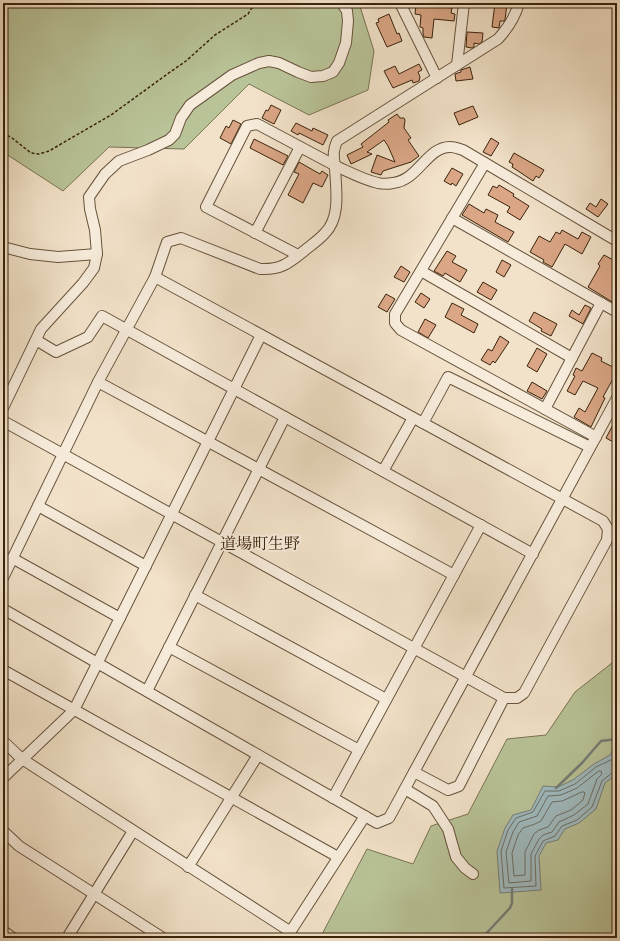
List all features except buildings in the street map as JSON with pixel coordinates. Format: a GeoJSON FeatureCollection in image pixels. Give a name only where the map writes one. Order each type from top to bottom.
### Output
{"type":"FeatureCollection","features":[{"type":"Feature","properties":{"kind":"street"},"geometry":{"type":"LineString","coordinates":[[3,408],[41,329],[83,283],[94,268],[97,254],[95,230],[89,197],[105,174],[119,161],[169,140],[175,134],[181,118],[190,105],[232,75],[259,63],[269,61],[279,63],[311,77],[322,76],[333,72],[339,63],[346,43],[348,21],[347,11],[342,3]]}},
{"type":"Feature","properties":{"kind":"street"},"geometry":{"type":"LineString","coordinates":[[400,3],[436,78]]}},
{"type":"Feature","properties":{"kind":"street"},"geometry":{"type":"LineString","coordinates":[[406,15],[408,3]]}},
{"type":"Feature","properties":{"kind":"street"},"geometry":{"type":"LineString","coordinates":[[457,65],[464,3]]}},
{"type":"Feature","properties":{"kind":"street"},"geometry":{"type":"LineString","coordinates":[[3,578],[98,382],[155,277],[167,242],[181,238],[260,269],[280,268],[298,256],[326,233],[334,218],[337,200],[333,150],[337,141],[498,39],[507,30],[519,3]]}},
{"type":"Feature","properties":{"kind":"street"},"geometry":{"type":"LineString","coordinates":[[298,256],[206,207],[247,126],[257,124],[335,165],[369,181],[380,184],[394,183],[404,180],[414,174],[430,156],[439,150],[450,147],[463,150],[617,241]]}},
{"type":"Feature","properties":{"kind":"street"},"geometry":{"type":"LineString","coordinates":[[255,233],[300,147]]}},
{"type":"Feature","properties":{"kind":"street"},"geometry":{"type":"LineString","coordinates":[[485,163],[395,314],[395,323],[401,330],[596,437]]}},
{"type":"Feature","properties":{"kind":"street"},"geometry":{"type":"LineString","coordinates":[[452,218],[617,312]]}},
{"type":"Feature","properties":{"kind":"street"},"geometry":{"type":"LineString","coordinates":[[3,247],[30,254],[58,257],[97,254]]}},
{"type":"Feature","properties":{"kind":"street"},"geometry":{"type":"LineString","coordinates":[[421,271],[572,358]]}},
{"type":"Feature","properties":{"kind":"street"},"geometry":{"type":"LineString","coordinates":[[3,421],[504,698],[517,698],[524,693],[607,540],[608,529],[603,521],[155,277]]}},
{"type":"Feature","properties":{"kind":"street"},"geometry":{"type":"LineString","coordinates":[[545,409],[601,303]]}},
{"type":"Feature","properties":{"kind":"street"},"geometry":{"type":"LineString","coordinates":[[36,340],[56,352],[88,337],[102,316],[533,554]]}},
{"type":"Feature","properties":{"kind":"street"},"geometry":{"type":"LineString","coordinates":[[3,778],[74,710],[261,335]]}},
{"type":"Feature","properties":{"kind":"street"},"geometry":{"type":"LineString","coordinates":[[423,423],[448,377],[590,447]]}},
{"type":"Feature","properties":{"kind":"street"},"geometry":{"type":"LineString","coordinates":[[98,382],[454,575]]}},
{"type":"Feature","properties":{"kind":"street"},"geometry":{"type":"LineString","coordinates":[[3,609],[377,823],[389,818],[617,398]]}},
{"type":"Feature","properties":{"kind":"street"},"geometry":{"type":"LineString","coordinates":[[147,691],[285,417]]}},
{"type":"Feature","properties":{"kind":"street"},"geometry":{"type":"LineString","coordinates":[[383,471],[413,418]]}},
{"type":"Feature","properties":{"kind":"street"},"geometry":{"type":"LineString","coordinates":[[38,506],[146,566]]}},
{"type":"Feature","properties":{"kind":"street"},"geometry":{"type":"LineString","coordinates":[[333,798],[480,525]]}},
{"type":"Feature","properties":{"kind":"street"},"geometry":{"type":"LineString","coordinates":[[12,558],[120,618]]}},
{"type":"Feature","properties":{"kind":"street"},"geometry":{"type":"LineString","coordinates":[[195,595],[386,699]]}},
{"type":"Feature","properties":{"kind":"street"},"geometry":{"type":"LineString","coordinates":[[169,646],[359,750]]}},
{"type":"Feature","properties":{"kind":"street"},"geometry":{"type":"LineString","coordinates":[[6,674],[74,710],[338,857]]}},
{"type":"Feature","properties":{"kind":"street"},"geometry":{"type":"LineString","coordinates":[[414,772],[448,790],[459,786],[504,698]]}},
{"type":"Feature","properties":{"kind":"street"},"geometry":{"type":"LineString","coordinates":[[3,741],[22,760],[188,867],[289,935],[365,816]]}},
{"type":"Feature","properties":{"kind":"street"},"geometry":{"type":"LineString","coordinates":[[188,867],[258,755]]}},
{"type":"Feature","properties":{"kind":"street"},"geometry":{"type":"LineString","coordinates":[[405,789],[433,806],[448,829],[456,857],[465,868],[473,874]]}},
{"type":"Feature","properties":{"kind":"street"},"geometry":{"type":"LineString","coordinates":[[3,831],[19,846],[163,938]]}},
{"type":"Feature","properties":{"kind":"street"},"geometry":{"type":"LineString","coordinates":[[67,938],[133,831]]}},
{"type":"Feature","properties":{"kind":"street"},"geometry":{"type":"LineString","coordinates":[[3,931],[13,938]]}},
{"type":"Feature","properties":{"kind":"path"},"geometry":{"type":"LineString","coordinates":[[3,133],[31,153],[39,154],[49,151],[111,115],[186,61],[215,35],[248,14],[255,3]]}},
{"type":"Feature","properties":{"kind":"green space"},"geometry":{"type":"Polygon","coordinates":[[[3,3],[359,3],[374,51],[368,90],[309,115],[249,84],[184,149],[109,147],[63,191],[3,152],[3,3]]]}},
{"type":"Feature","properties":{"kind":"green space"},"geometry":{"type":"Polygon","coordinates":[[[617,659],[617,938],[320,938],[367,849],[413,864],[431,826],[468,814],[507,739],[546,735],[575,692],[617,659]]]}},
{"type":"Feature","properties":{"kind":"water"},"geometry":{"type":"Polygon","coordinates":[[[616,744],[617,774],[605,783],[596,809],[579,823],[565,829],[558,840],[546,843],[539,856],[541,890],[500,893],[497,851],[505,828],[513,815],[531,810],[543,786],[558,787],[573,780],[594,764],[610,755],[616,744]]]}},
{"type":"Feature","properties":{"kind":"waterway"},"geometry":{"type":"LineString","coordinates":[[556,788],[582,763],[601,741],[617,739]]}},
{"type":"Feature","properties":{"kind":"waterway"},"geometry":{"type":"LineString","coordinates":[[482,938],[510,908],[512,903],[512,889]]}},
{"type":"Feature","properties":{"kind":"district","name":"道場町生野"},"geometry":{"type":"Point","coordinates":[260,543]}}]}
